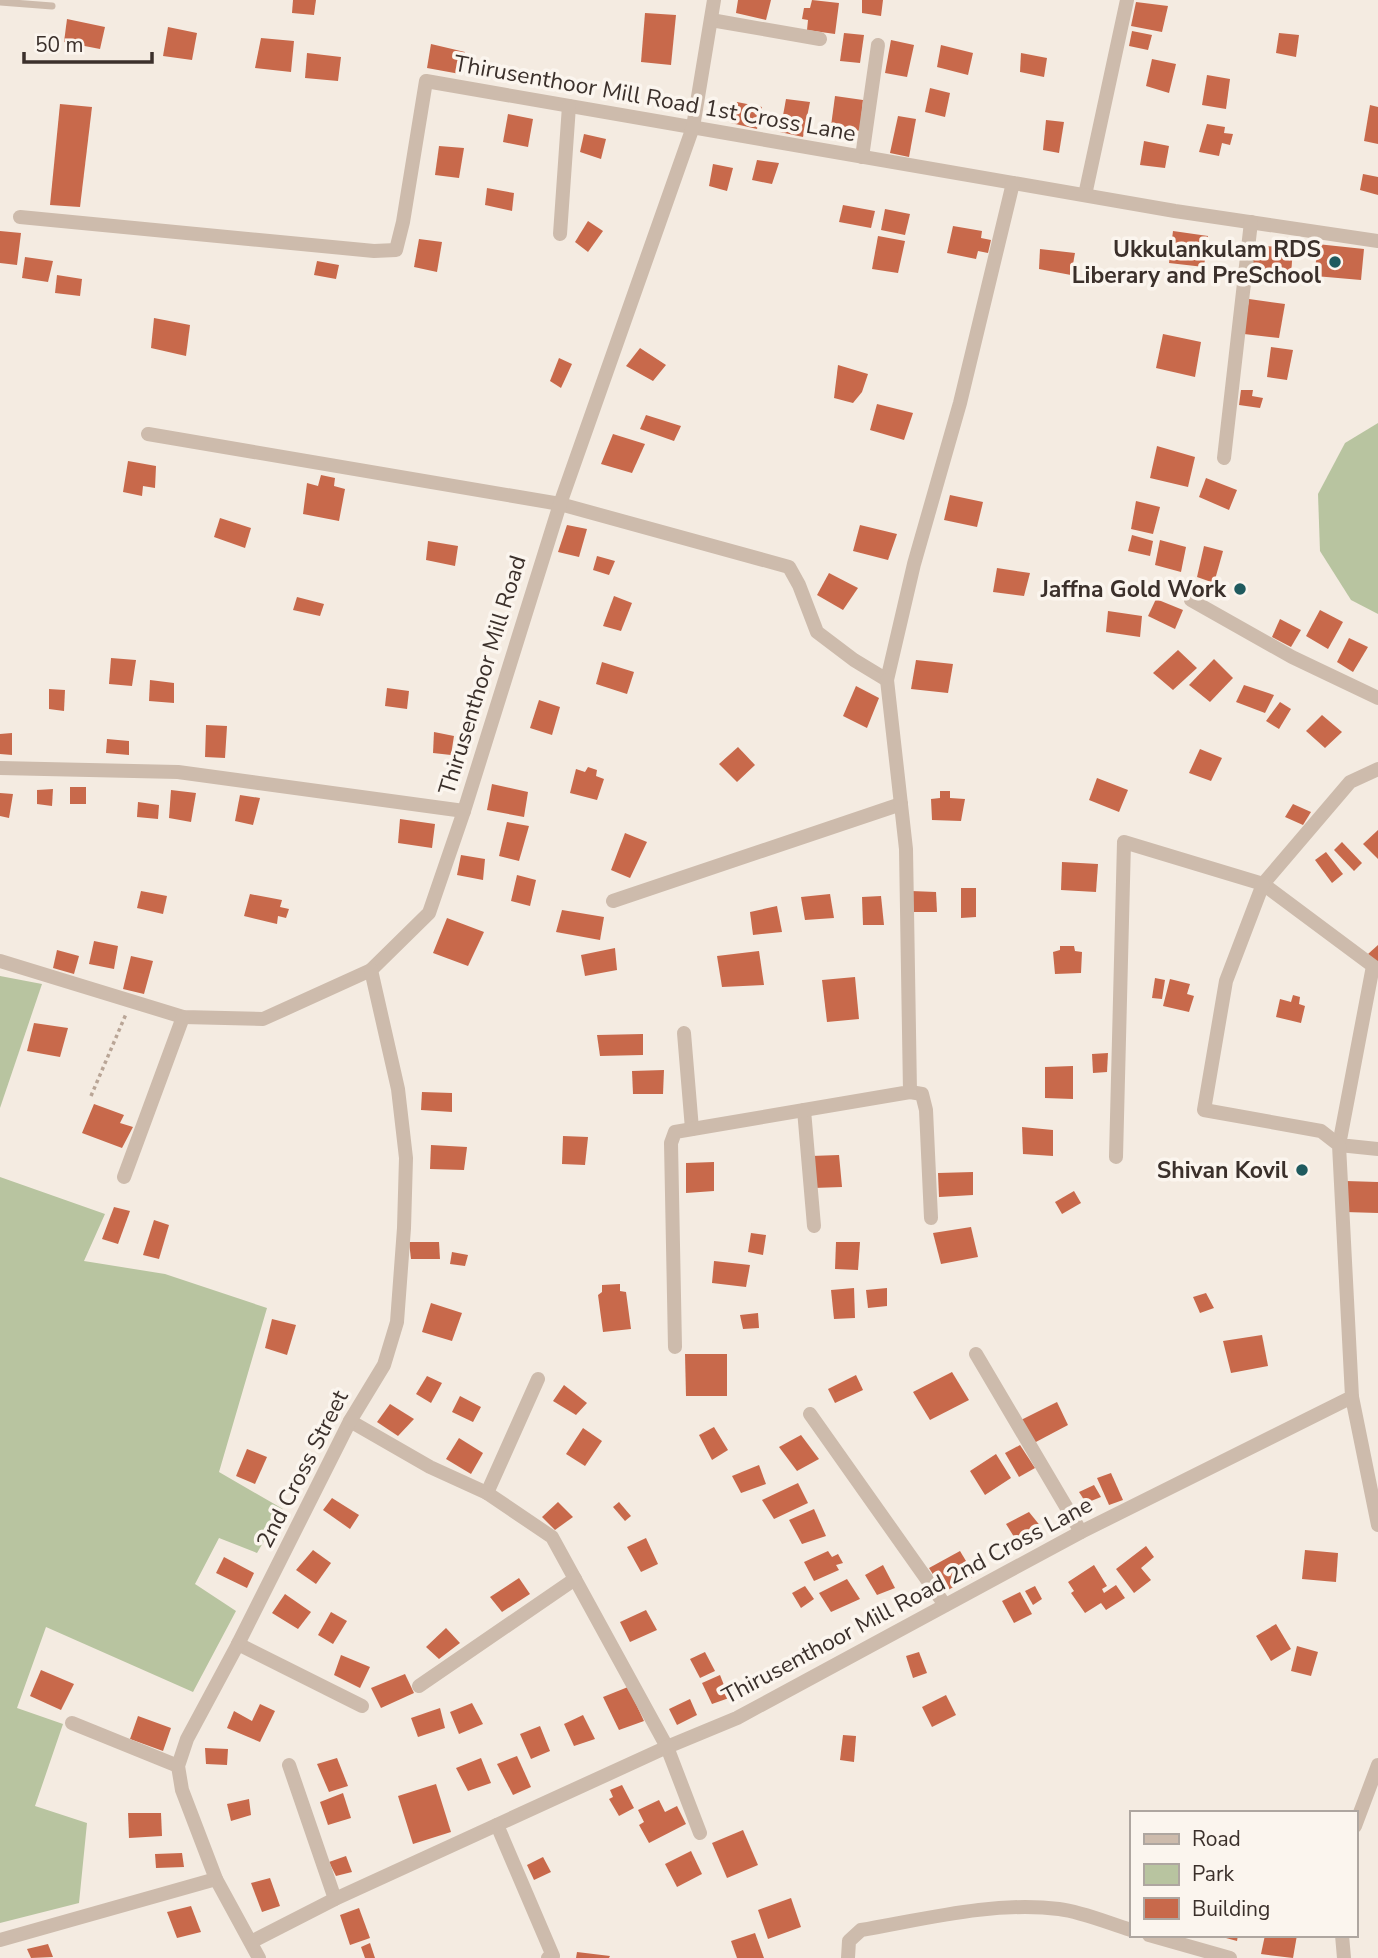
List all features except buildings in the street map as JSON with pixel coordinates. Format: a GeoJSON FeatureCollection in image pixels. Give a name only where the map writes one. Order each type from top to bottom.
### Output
{"type":"FeatureCollection","features":[{"type":"Feature","properties":{"kind":"street","name":"Thirusenthoor Mill Road"},"geometry":{"type":"LineString","coordinates":[[0,961],[183,1017],[263,1019],[371,970],[429,913],[464,811],[559,504],[694,127],[714,0]]}},
{"type":"Feature","properties":{"kind":"street"},"geometry":{"type":"LineString","coordinates":[[1085,195],[1127,0]]}},
{"type":"Feature","properties":{"kind":"street"},"geometry":{"type":"LineString","coordinates":[[711,20],[820,39]]}},
{"type":"Feature","properties":{"kind":"street"},"geometry":{"type":"LineString","coordinates":[[863,157],[878,45]]}},
{"type":"Feature","properties":{"kind":"street","name":"Thirusenthoor Mill Road 1st Cross Lane"},"geometry":{"type":"LineString","coordinates":[[20,216],[374,251],[396,250],[426,81],[1013,183],[1378,241]]}},
{"type":"Feature","properties":{"kind":"street"},"geometry":{"type":"LineString","coordinates":[[560,234],[569,106]]}},
{"type":"Feature","properties":{"kind":"street"},"geometry":{"type":"LineString","coordinates":[[910,1092],[906,849],[887,680],[914,564],[960,402],[1013,183]]}},
{"type":"Feature","properties":{"kind":"street"},"geometry":{"type":"LineString","coordinates":[[1224,457],[1251,222]]}},
{"type":"Feature","properties":{"kind":"street"},"geometry":{"type":"LineString","coordinates":[[148,434],[559,504],[789,567],[817,632],[854,660],[887,680]]}},
{"type":"Feature","properties":{"kind":"street"},"geometry":{"type":"LineString","coordinates":[[1191,600],[1292,657],[1378,698]]}},
{"type":"Feature","properties":{"kind":"street"},"geometry":{"type":"LineString","coordinates":[[0,768],[178,772],[464,811]]}},
{"type":"Feature","properties":{"kind":"street"},"geometry":{"type":"LineString","coordinates":[[1378,769],[1350,782],[1263,884],[1226,982],[1204,1110],[1321,1131],[1339,1145],[1378,1149]]}},
{"type":"Feature","properties":{"kind":"street"},"geometry":{"type":"LineString","coordinates":[[613,901],[901,804]]}},
{"type":"Feature","properties":{"kind":"street"},"geometry":{"type":"LineString","coordinates":[[1116,1157],[1124,842],[1263,884],[1373,965],[1339,1145],[1352,1397],[1378,1525]]}},
{"type":"Feature","properties":{"kind":"street","name":"2nd Cross Street"},"geometry":{"type":"LineString","coordinates":[[178,1766],[187,1739],[239,1644],[350,1421],[384,1365],[397,1322],[406,1158],[398,1089],[371,970]]}},
{"type":"Feature","properties":{"kind":"street"},"geometry":{"type":"LineString","coordinates":[[124,1177],[183,1017]]}},
{"type":"Feature","properties":{"kind":"street"},"geometry":{"type":"LineString","coordinates":[[684,1034],[692,1129]]}},
{"type":"Feature","properties":{"kind":"street"},"geometry":{"type":"LineString","coordinates":[[675,1347],[671,1143],[675,1132],[910,1092],[922,1094],[926,1110],[931,1218]]}},
{"type":"Feature","properties":{"kind":"street"},"geometry":{"type":"LineString","coordinates":[[804,1110],[814,1226]]}},
{"type":"Feature","properties":{"kind":"street"},"geometry":{"type":"LineString","coordinates":[[976,1354],[1081,1532]]}},
{"type":"Feature","properties":{"kind":"street"},"geometry":{"type":"LineString","coordinates":[[487,1493],[538,1378]]}},
{"type":"Feature","properties":{"kind":"street","name":"Thirusenthoor Mill Road 2nd Cross Lane"},"geometry":{"type":"LineString","coordinates":[[251,1942],[335,1899],[667,1747],[737,1718],[1081,1532],[1352,1397]]}},
{"type":"Feature","properties":{"kind":"street"},"geometry":{"type":"LineString","coordinates":[[810,1414],[945,1605]]}},
{"type":"Feature","properties":{"kind":"street"},"geometry":{"type":"LineString","coordinates":[[350,1421],[430,1466],[487,1493],[552,1537],[667,1747],[700,1833]]}},
{"type":"Feature","properties":{"kind":"street"},"geometry":{"type":"LineString","coordinates":[[419,1685],[575,1579]]}},
{"type":"Feature","properties":{"kind":"street"},"geometry":{"type":"LineString","coordinates":[[239,1644],[362,1706]]}},
{"type":"Feature","properties":{"kind":"street"},"geometry":{"type":"LineString","coordinates":[[72,1723],[178,1766],[182,1790],[216,1879],[259,1958]]}},
{"type":"Feature","properties":{"kind":"street"},"geometry":{"type":"LineString","coordinates":[[289,1765],[335,1899]]}},
{"type":"Feature","properties":{"kind":"street"},"geometry":{"type":"LineString","coordinates":[[1357,1821],[1378,1765]]}},
{"type":"Feature","properties":{"kind":"street"},"geometry":{"type":"LineString","coordinates":[[497,1825],[552,1956],[548,1958]]}},
{"type":"Feature","properties":{"kind":"street"},"geometry":{"type":"LineString","coordinates":[[0,1940],[216,1879]]}},
{"type":"Feature","properties":{"kind":"street"},"geometry":{"type":"LineString","coordinates":[[848,1958],[849,1941],[862,1930],[972,1912],[1020,1908],[1060,1909],[1130,1930]]}},
{"type":"Feature","properties":{"kind":"street"},"geometry":{"type":"LineString","coordinates":[[1156,1937],[1230,1958]]}},
{"type":"Feature","properties":{"kind":"street"},"geometry":{"type":"LineString","coordinates":[[1342,1937],[1344,1958]]}},
{"type":"Feature","properties":{"kind":"lane"},"geometry":{"type":"LineString","coordinates":[[0,2],[52,6]]}},
{"type":"Feature","properties":{"kind":"path"},"geometry":{"type":"LineString","coordinates":[[91,1096],[132,1001]]}},
{"type":"Feature","properties":{"kind":"green space"},"geometry":{"type":"Polygon","coordinates":[[[1378,423],[1378,614],[1351,600],[1320,551],[1318,494],[1345,443],[1378,423]]]}},
{"type":"Feature","properties":{"kind":"green space"},"geometry":{"type":"Polygon","coordinates":[[[0,976],[42,984],[0,1108],[0,976]]]}},
{"type":"Feature","properties":{"kind":"green space"},"geometry":{"type":"Polygon","coordinates":[[[0,1177],[105,1214],[84,1261],[165,1274],[267,1308],[219,1472],[283,1509],[257,1553],[219,1538],[195,1584],[236,1611],[193,1692],[46,1627],[17,1708],[63,1724],[35,1806],[87,1823],[79,1903],[0,1923],[0,1177]]]}},
{"type":"Feature","properties":{"kind":"place","name":"Ukkulankulam RDS Liberary and PreSchool"},"geometry":{"type":"Point","coordinates":[1335,262]}},
{"type":"Feature","properties":{"kind":"place","name":"Jaffna Gold Work"},"geometry":{"type":"Point","coordinates":[1240,589]}},
{"type":"Feature","properties":{"kind":"place","name":"Shivan Kovil"},"geometry":{"type":"Point","coordinates":[1302,1170]}}]}
